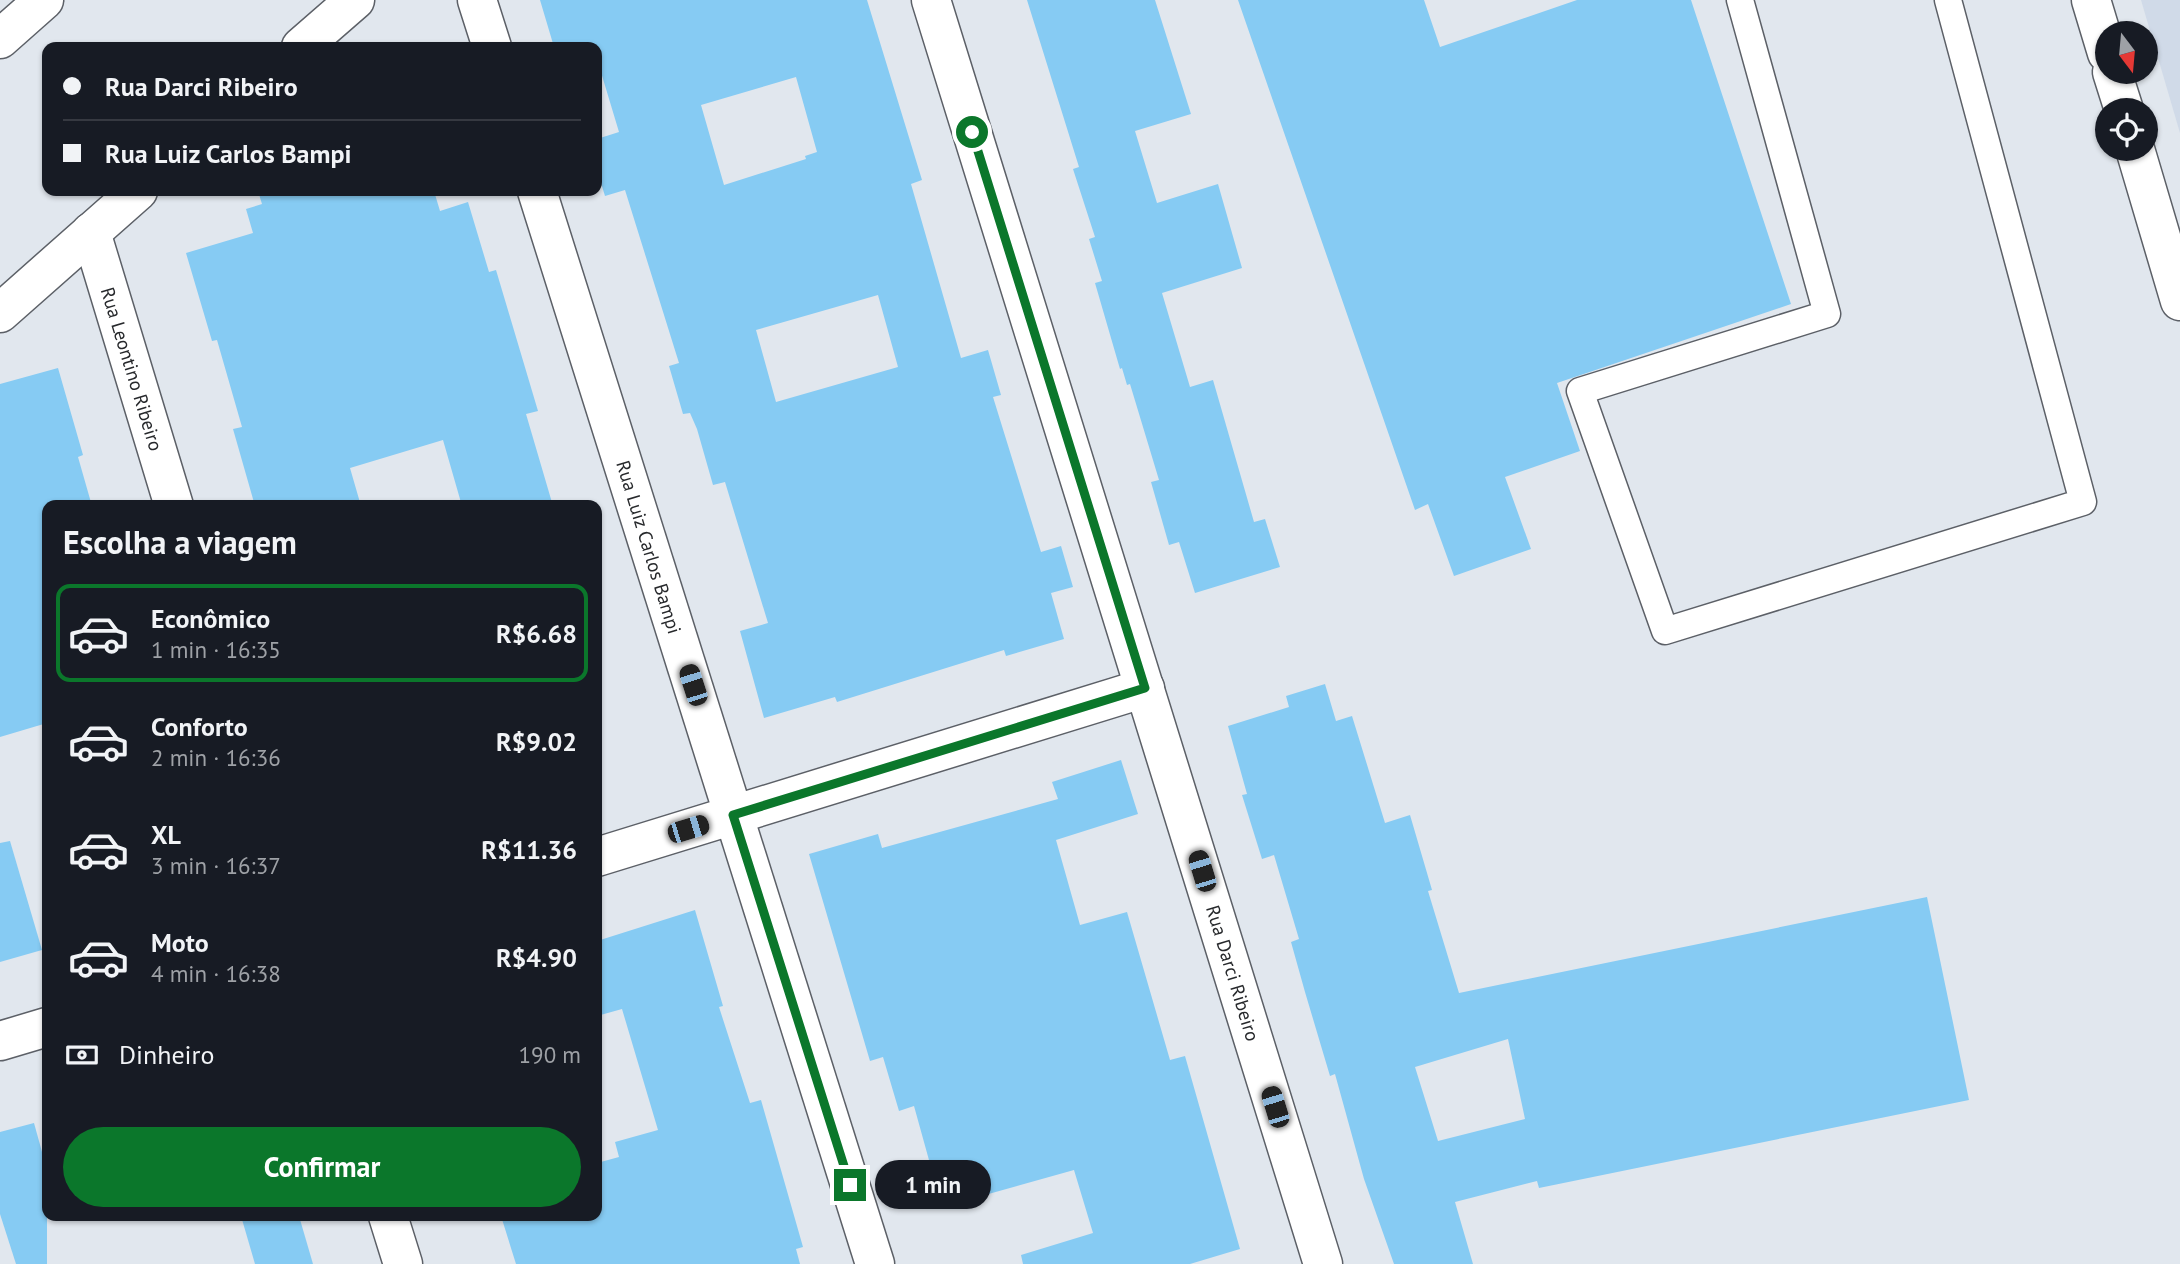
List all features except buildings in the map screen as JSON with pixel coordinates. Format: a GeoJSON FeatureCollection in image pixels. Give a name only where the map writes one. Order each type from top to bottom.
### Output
{"type":"FeatureCollection","features":[{"type":"Feature","properties":{"kind":"main road"},"geometry":{"type":"LineString","coordinates":[[0,39],[44,0]]}},
{"type":"Feature","properties":{"kind":"main road"},"geometry":{"type":"LineString","coordinates":[[308,42],[355,0]]}},
{"type":"Feature","properties":{"kind":"main road"},"geometry":{"type":"LineString","coordinates":[[477,0],[490,42]]}},
{"type":"Feature","properties":{"kind":"main road","name":"Rua Darci Ribeiro"},"geometry":{"type":"LineString","coordinates":[[931,0],[1323,1264]]}},
{"type":"Feature","properties":{"kind":"main road"},"geometry":{"type":"LineString","coordinates":[[2091,0],[2097,21]]}},
{"type":"Feature","properties":{"kind":"main road"},"geometry":{"type":"LineString","coordinates":[[2139,161],[2180,301]]}},
{"type":"Feature","properties":{"kind":"main road"},"geometry":{"type":"LineString","coordinates":[[0,313],[132,196]]}},
{"type":"Feature","properties":{"kind":"main road","name":"Rua Luiz Carlos Bampi"},"geometry":{"type":"LineString","coordinates":[[539,196],[875,1264]]}},
{"type":"Feature","properties":{"kind":"main road","name":"Rua Leontino Ribeiro"},"geometry":{"type":"LineString","coordinates":[[91,233],[172,500]]}},
{"type":"Feature","properties":{"kind":"main road"},"geometry":{"type":"LineString","coordinates":[[602,855],[1145,688]]}},
{"type":"Feature","properties":{"kind":"main road"},"geometry":{"type":"LineString","coordinates":[[0,1041],[42,1028]]}},
{"type":"Feature","properties":{"kind":"main road"},"geometry":{"type":"LineString","coordinates":[[390,1221],[403,1264]]}},
{"type":"Feature","properties":{"kind":"lane"},"geometry":{"type":"LineString","coordinates":[[1740,0],[1826,314],[1580,391],[1665,631],[2083,502],[1948,0]]}},
{"type":"Feature","properties":{"kind":"shaded area"},"geometry":{"type":"Polygon","coordinates":[[[2141,0],[2180,0],[2180,133],[2158,58],[2158,21],[2147,21],[2141,0]]]}},
{"type":"Feature","properties":{"kind":"route"},"geometry":{"type":"LineString","coordinates":[[850,1185],[733,815],[1145,688],[972,132]]}}]}
